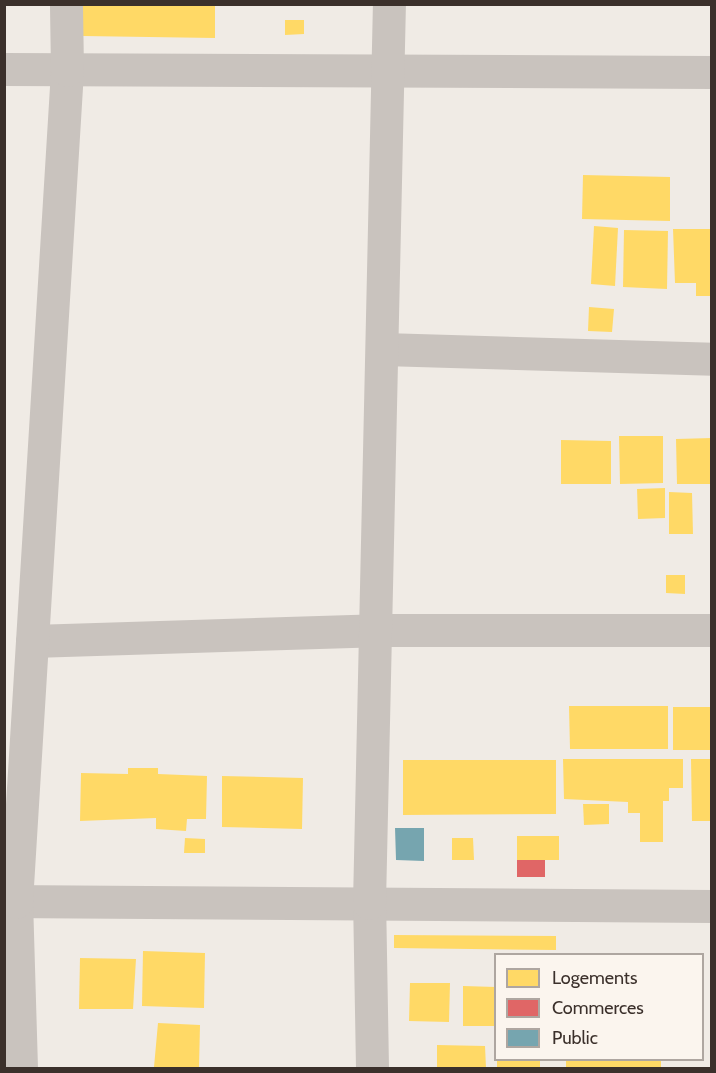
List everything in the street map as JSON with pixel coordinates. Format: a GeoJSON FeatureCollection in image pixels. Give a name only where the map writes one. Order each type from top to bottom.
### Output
{"type":"FeatureCollection","features":[{"type":"Feature","properties":{"kind":"street"},"geometry":{"type":"LineString","coordinates":[[21,1068],[10,901],[32,641],[67,69],[66,4]]}},
{"type":"Feature","properties":{"kind":"street"},"geometry":{"type":"LineString","coordinates":[[372,1068],[369,903],[389,4]]}},
{"type":"Feature","properties":{"kind":"street"},"geometry":{"type":"LineString","coordinates":[[4,69],[711,72]]}},
{"type":"Feature","properties":{"kind":"street"},"geometry":{"type":"LineString","coordinates":[[383,349],[711,359]]}},
{"type":"Feature","properties":{"kind":"street"},"geometry":{"type":"LineString","coordinates":[[32,641],[376,630],[711,630]]}},
{"type":"Feature","properties":{"kind":"street"},"geometry":{"type":"LineString","coordinates":[[10,901],[711,906]]}},
{"type":"Feature","properties":{"kind":"building: Logements"},"geometry":{"type":"Polygon","coordinates":[[[83,4],[215,4],[215,38],[83,36],[83,4]]]}},
{"type":"Feature","properties":{"kind":"building: Logements"},"geometry":{"type":"Polygon","coordinates":[[[285,20],[304,20],[304,34],[285,35],[285,20]]]}},
{"type":"Feature","properties":{"kind":"building: Logements"},"geometry":{"type":"Polygon","coordinates":[[[583,175],[670,177],[670,221],[582,219],[583,175]]]}},
{"type":"Feature","properties":{"kind":"building: Logements"},"geometry":{"type":"Polygon","coordinates":[[[594,226],[618,228],[615,286],[591,284],[594,226]]]}},
{"type":"Feature","properties":{"kind":"building: Logements"},"geometry":{"type":"Polygon","coordinates":[[[673,229],[712,229],[712,296],[696,296],[696,283],[675,283],[673,229]]]}},
{"type":"Feature","properties":{"kind":"building: Logements"},"geometry":{"type":"Polygon","coordinates":[[[624,230],[668,231],[667,289],[623,287],[624,230]]]}},
{"type":"Feature","properties":{"kind":"building: Logements"},"geometry":{"type":"Polygon","coordinates":[[[589,307],[614,309],[612,332],[588,331],[589,307]]]}},
{"type":"Feature","properties":{"kind":"building: Logements"},"geometry":{"type":"Polygon","coordinates":[[[619,436],[663,436],[663,483],[620,484],[619,436]]]}},
{"type":"Feature","properties":{"kind":"building: Logements"},"geometry":{"type":"Polygon","coordinates":[[[712,438],[712,484],[677,484],[676,439],[712,438]]]}},
{"type":"Feature","properties":{"kind":"building: Logements"},"geometry":{"type":"Polygon","coordinates":[[[561,440],[611,441],[611,484],[561,484],[561,440]]]}},
{"type":"Feature","properties":{"kind":"building: Logements"},"geometry":{"type":"Polygon","coordinates":[[[665,488],[665,518],[638,519],[637,489],[665,488]]]}},
{"type":"Feature","properties":{"kind":"building: Logements"},"geometry":{"type":"Polygon","coordinates":[[[669,492],[692,493],[693,534],[669,534],[669,492]]]}},
{"type":"Feature","properties":{"kind":"building: Logements"},"geometry":{"type":"Polygon","coordinates":[[[666,575],[685,575],[685,594],[666,593],[666,575]]]}},
{"type":"Feature","properties":{"kind":"building: Logements"},"geometry":{"type":"Polygon","coordinates":[[[569,706],[668,706],[668,749],[570,749],[569,706]]]}},
{"type":"Feature","properties":{"kind":"building: Logements"},"geometry":{"type":"Polygon","coordinates":[[[673,707],[712,707],[712,750],[673,750],[673,707]]]}},
{"type":"Feature","properties":{"kind":"building: Logements"},"geometry":{"type":"Polygon","coordinates":[[[563,759],[683,759],[683,788],[669,788],[669,801],[663,801],[663,842],[640,842],[640,813],[628,813],[628,802],[564,799],[563,759]]]}},
{"type":"Feature","properties":{"kind":"building: Logements"},"geometry":{"type":"Polygon","coordinates":[[[691,759],[712,759],[712,821],[692,821],[691,759]]]}},
{"type":"Feature","properties":{"kind":"building: Logements"},"geometry":{"type":"Polygon","coordinates":[[[403,760],[556,760],[556,814],[403,815],[403,760]]]}},
{"type":"Feature","properties":{"kind":"building: Logements"},"geometry":{"type":"Polygon","coordinates":[[[128,768],[158,768],[158,774],[207,776],[206,819],[187,819],[186,831],[156,829],[156,818],[80,821],[81,773],[128,774],[128,768]]]}},
{"type":"Feature","properties":{"kind":"building: Logements"},"geometry":{"type":"Polygon","coordinates":[[[222,776],[303,778],[302,829],[222,827],[222,776]]]}},
{"type":"Feature","properties":{"kind":"building: Logements"},"geometry":{"type":"Polygon","coordinates":[[[583,804],[609,804],[609,824],[584,825],[583,804]]]}},
{"type":"Feature","properties":{"kind":"building: Logements"},"geometry":{"type":"Polygon","coordinates":[[[517,836],[559,836],[559,860],[517,860],[517,836]]]}},
{"type":"Feature","properties":{"kind":"building: Logements"},"geometry":{"type":"Polygon","coordinates":[[[185,838],[205,839],[205,853],[184,853],[185,838]]]}},
{"type":"Feature","properties":{"kind":"building: Logements"},"geometry":{"type":"Polygon","coordinates":[[[452,838],[473,838],[474,860],[452,860],[452,838]]]}},
{"type":"Feature","properties":{"kind":"building: Logements"},"geometry":{"type":"Polygon","coordinates":[[[394,935],[556,936],[556,950],[394,948],[394,935]]]}},
{"type":"Feature","properties":{"kind":"building: Logements"},"geometry":{"type":"Polygon","coordinates":[[[143,951],[205,953],[204,1008],[142,1006],[143,951]]]}},
{"type":"Feature","properties":{"kind":"building: Logements"},"geometry":{"type":"Polygon","coordinates":[[[80,958],[136,959],[133,1009],[79,1009],[80,958]]]}},
{"type":"Feature","properties":{"kind":"building: Logements"},"geometry":{"type":"Polygon","coordinates":[[[410,983],[450,983],[449,1022],[409,1021],[410,983]]]}},
{"type":"Feature","properties":{"kind":"building: Logements"},"geometry":{"type":"Polygon","coordinates":[[[463,986],[494,987],[494,1026],[463,1026],[463,986]]]}},
{"type":"Feature","properties":{"kind":"building: Logements"},"geometry":{"type":"Polygon","coordinates":[[[158,1023],[200,1025],[199,1068],[154,1067],[158,1023]]]}},
{"type":"Feature","properties":{"kind":"building: Logements"},"geometry":{"type":"Polygon","coordinates":[[[437,1045],[485,1046],[486,1068],[437,1068],[437,1045]]]}},
{"type":"Feature","properties":{"kind":"building: Logements"},"geometry":{"type":"Polygon","coordinates":[[[497,1061],[540,1061],[540,1068],[497,1068],[497,1061]]]}},
{"type":"Feature","properties":{"kind":"building: Logements"},"geometry":{"type":"Polygon","coordinates":[[[566,1061],[661,1061],[661,1068],[566,1068],[566,1061]]]}},
{"type":"Feature","properties":{"kind":"building: Commerces"},"geometry":{"type":"Polygon","coordinates":[[[517,860],[545,860],[545,877],[517,877],[517,860]]]}},
{"type":"Feature","properties":{"kind":"building: Public"},"geometry":{"type":"Polygon","coordinates":[[[395,828],[424,828],[424,861],[396,860],[395,828]]]}}]}
